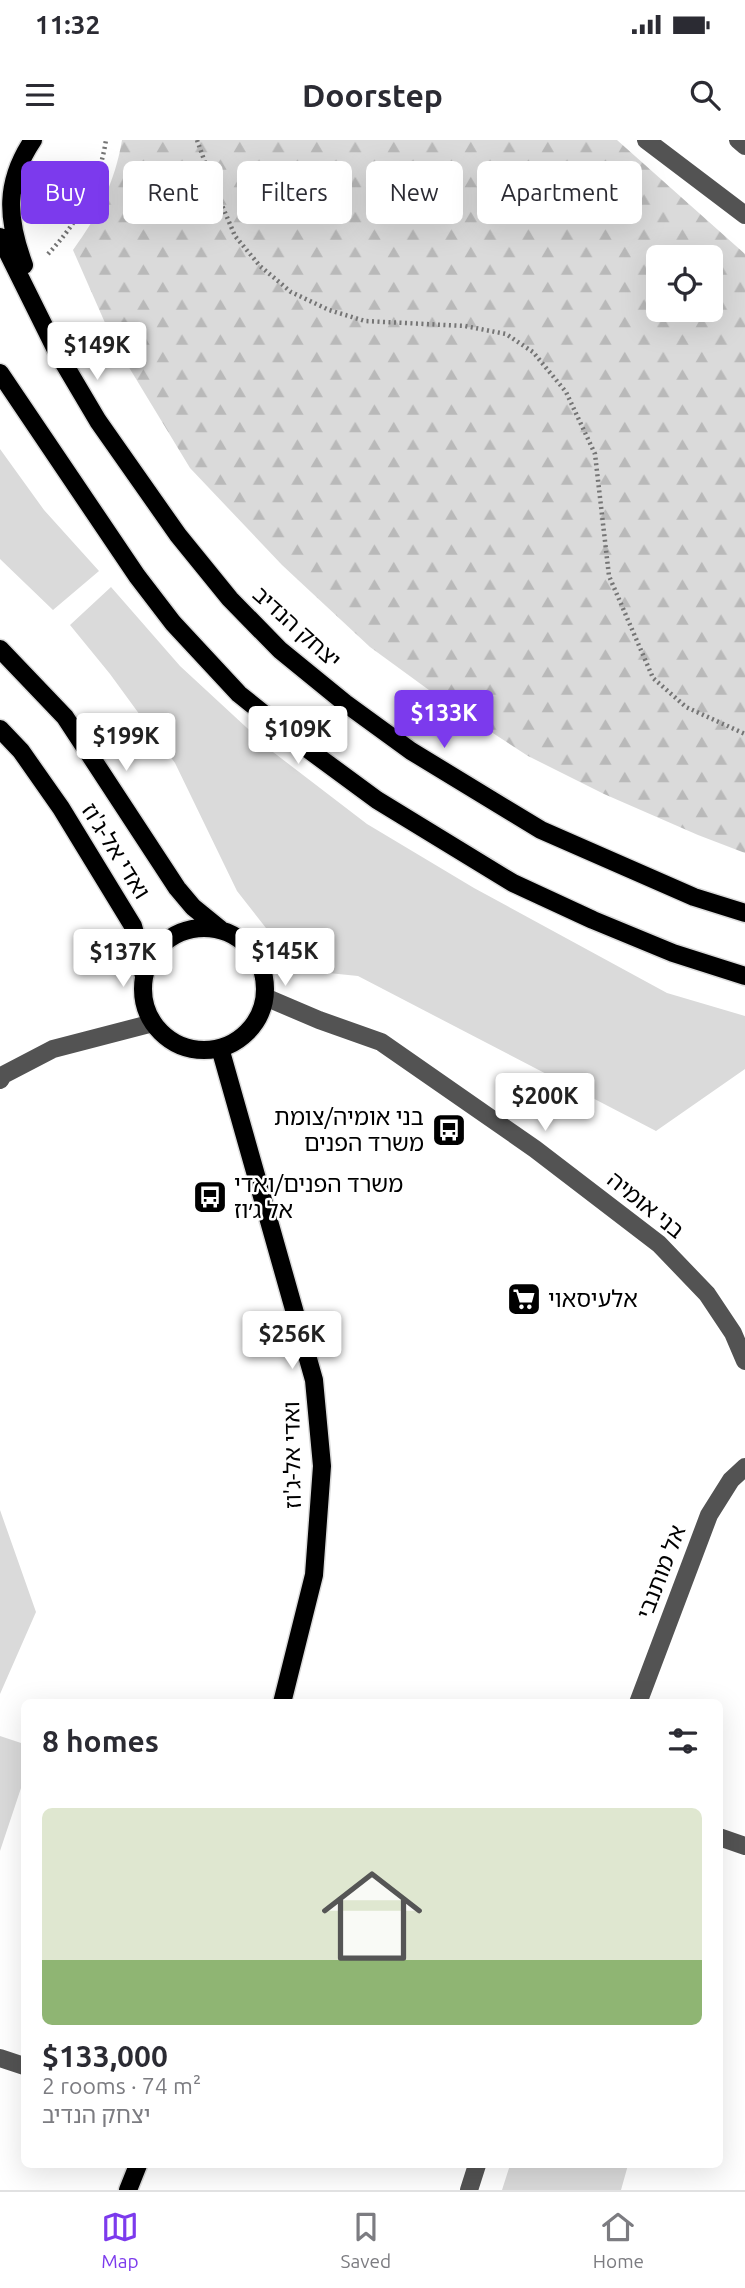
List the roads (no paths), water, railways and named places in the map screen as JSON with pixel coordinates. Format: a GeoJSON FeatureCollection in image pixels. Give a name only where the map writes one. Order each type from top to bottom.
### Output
{"type":"FeatureCollection","features":[{"type":"Feature","properties":{"kind":"main road"},"geometry":{"type":"LineString","coordinates":[[33,140],[16,177],[10,208],[12,231],[56,351]]}},
{"type":"Feature","properties":{"kind":"main road","name":"יצחק הנדיב"},"geometry":{"type":"LineString","coordinates":[[0,237],[56,351],[97,421],[178,535],[230,599],[279,650],[411,751],[541,830],[694,897],[745,914]]}},
{"type":"Feature","properties":{"kind":"main road"},"geometry":{"type":"LineString","coordinates":[[0,373],[137,576],[173,623],[239,694],[377,800],[513,883],[662,948],[745,976]]}},
{"type":"Feature","properties":{"kind":"main road","name":"ואדי אל-ג'וז"},"geometry":{"type":"LineString","coordinates":[[0,649],[65,717],[177,888],[193,907],[219,929]]}},
{"type":"Feature","properties":{"kind":"main road","name":"ואדי אל-ג'וז"},"geometry":{"type":"LineString","coordinates":[[0,729],[21,751],[61,808],[128,916],[140,950],[144,976]]}},
{"type":"Feature","properties":{"kind":"main road"},"geometry":{"type":"LineString","coordinates":[[202,927],[219,929],[236,936],[250,947],[260,962],[265,979],[265,997],[260,1015],[251,1030],[237,1041],[220,1048],[201,1050],[182,1046],[166,1037],[153,1023],[145,1008],[142,992],[144,976],[151,957],[164,942],[182,931],[202,927]]}},
{"type":"Feature","properties":{"kind":"main road","name":"ואדי אל-ג'וז"},"geometry":{"type":"LineString","coordinates":[[220,1048],[314,1380],[322,1466],[314,1575],[283,1699]]}},
{"type":"Feature","properties":{"kind":"main road"},"geometry":{"type":"LineString","coordinates":[[128,2190],[137,2168]]}},
{"type":"Feature","properties":{"kind":"street"},"geometry":{"type":"LineString","coordinates":[[646,140],[745,215]]}},
{"type":"Feature","properties":{"kind":"street"},"geometry":{"type":"LineString","coordinates":[[738,140],[745,146]]}},
{"type":"Feature","properties":{"kind":"street","name":"בני אומיה"},"geometry":{"type":"LineString","coordinates":[[265,997],[381,1042],[535,1149],[659,1244],[707,1294],[733,1333],[745,1361]]}},
{"type":"Feature","properties":{"kind":"street"},"geometry":{"type":"LineString","coordinates":[[0,1080],[3,1075],[53,1049],[153,1023]]}},
{"type":"Feature","properties":{"kind":"street","name":"אל מותנבי"},"geometry":{"type":"LineString","coordinates":[[640,1699],[709,1515],[731,1480],[745,1467]]}},
{"type":"Feature","properties":{"kind":"street"},"geometry":{"type":"LineString","coordinates":[[723,1838],[745,1846]]}},
{"type":"Feature","properties":{"kind":"street"},"geometry":{"type":"LineString","coordinates":[[0,2058],[21,2065]]}},
{"type":"Feature","properties":{"kind":"street"},"geometry":{"type":"LineString","coordinates":[[469,2190],[476,2168]]}},
{"type":"Feature","properties":{"kind":"place","name":"בני אומיה/צומת משרד הפנים"},"geometry":{"type":"Point","coordinates":[449,1130]}},
{"type":"Feature","properties":{"kind":"place","name":"משרד הפנים/ואדי אל ג׳וז"},"geometry":{"type":"Point","coordinates":[210,1197]}},
{"type":"Feature","properties":{"kind":"place","name":"אלעיסאוי"},"geometry":{"type":"Point","coordinates":[524,1299]}}]}
